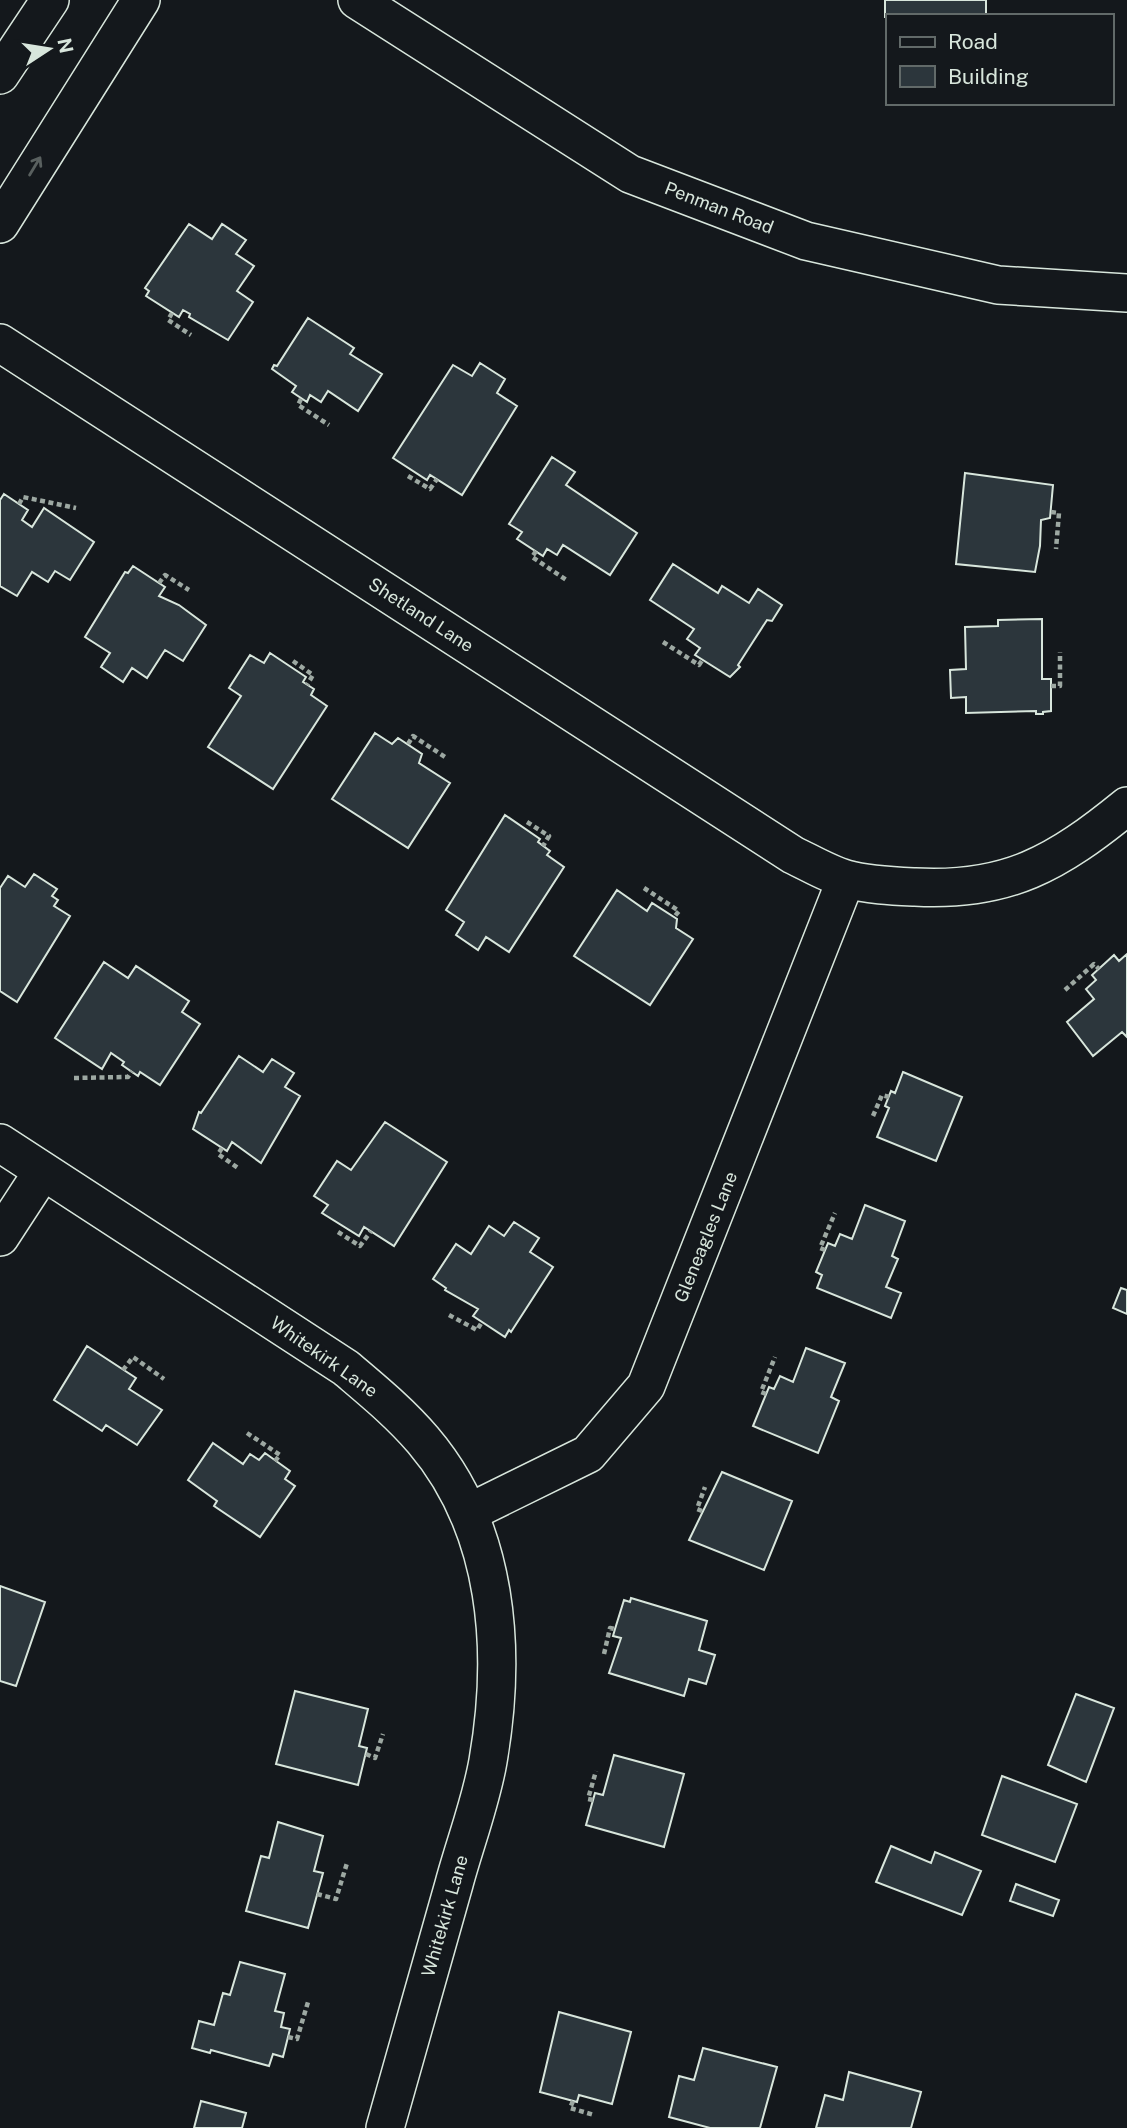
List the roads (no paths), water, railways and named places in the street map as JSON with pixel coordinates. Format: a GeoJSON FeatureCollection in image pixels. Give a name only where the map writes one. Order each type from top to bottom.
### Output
{"type":"FeatureCollection","features":[{"type":"Feature","properties":{"kind":"street"},"geometry":{"type":"LineString","coordinates":[[0,75],[50,0]]}},
{"type":"Feature","properties":{"kind":"street"},"geometry":{"type":"LineString","coordinates":[[0,224],[141,0]]}},
{"type":"Feature","properties":{"kind":"street","name":"Penman Road"},"geometry":{"type":"LineString","coordinates":[[356,0],[629,174],[806,241],[998,285],[1127,293]]}},
{"type":"Feature","properties":{"kind":"street","name":"Shetland Lane"},"geometry":{"type":"LineString","coordinates":[[0,343],[793,855],[846,879],[947,889],[987,886],[1036,868],[1090,836],[1127,806]]}},
{"type":"Feature","properties":{"kind":"street","name":"Gleneagles Lane"},"geometry":{"type":"LineString","coordinates":[[468,1513],[588,1454],[646,1386],[846,879]]}},
{"type":"Feature","properties":{"kind":"street","name":"Whitekirk Lane"},"geometry":{"type":"LineString","coordinates":[[0,1143],[346,1368],[392,1406],[425,1442],[444,1468],[468,1513],[485,1561],[497,1618],[498,1672],[488,1763],[385,2128]]}},
{"type":"Feature","properties":{"kind":"street"},"geometry":{"type":"LineString","coordinates":[[0,1237],[43,1171]]}}]}
